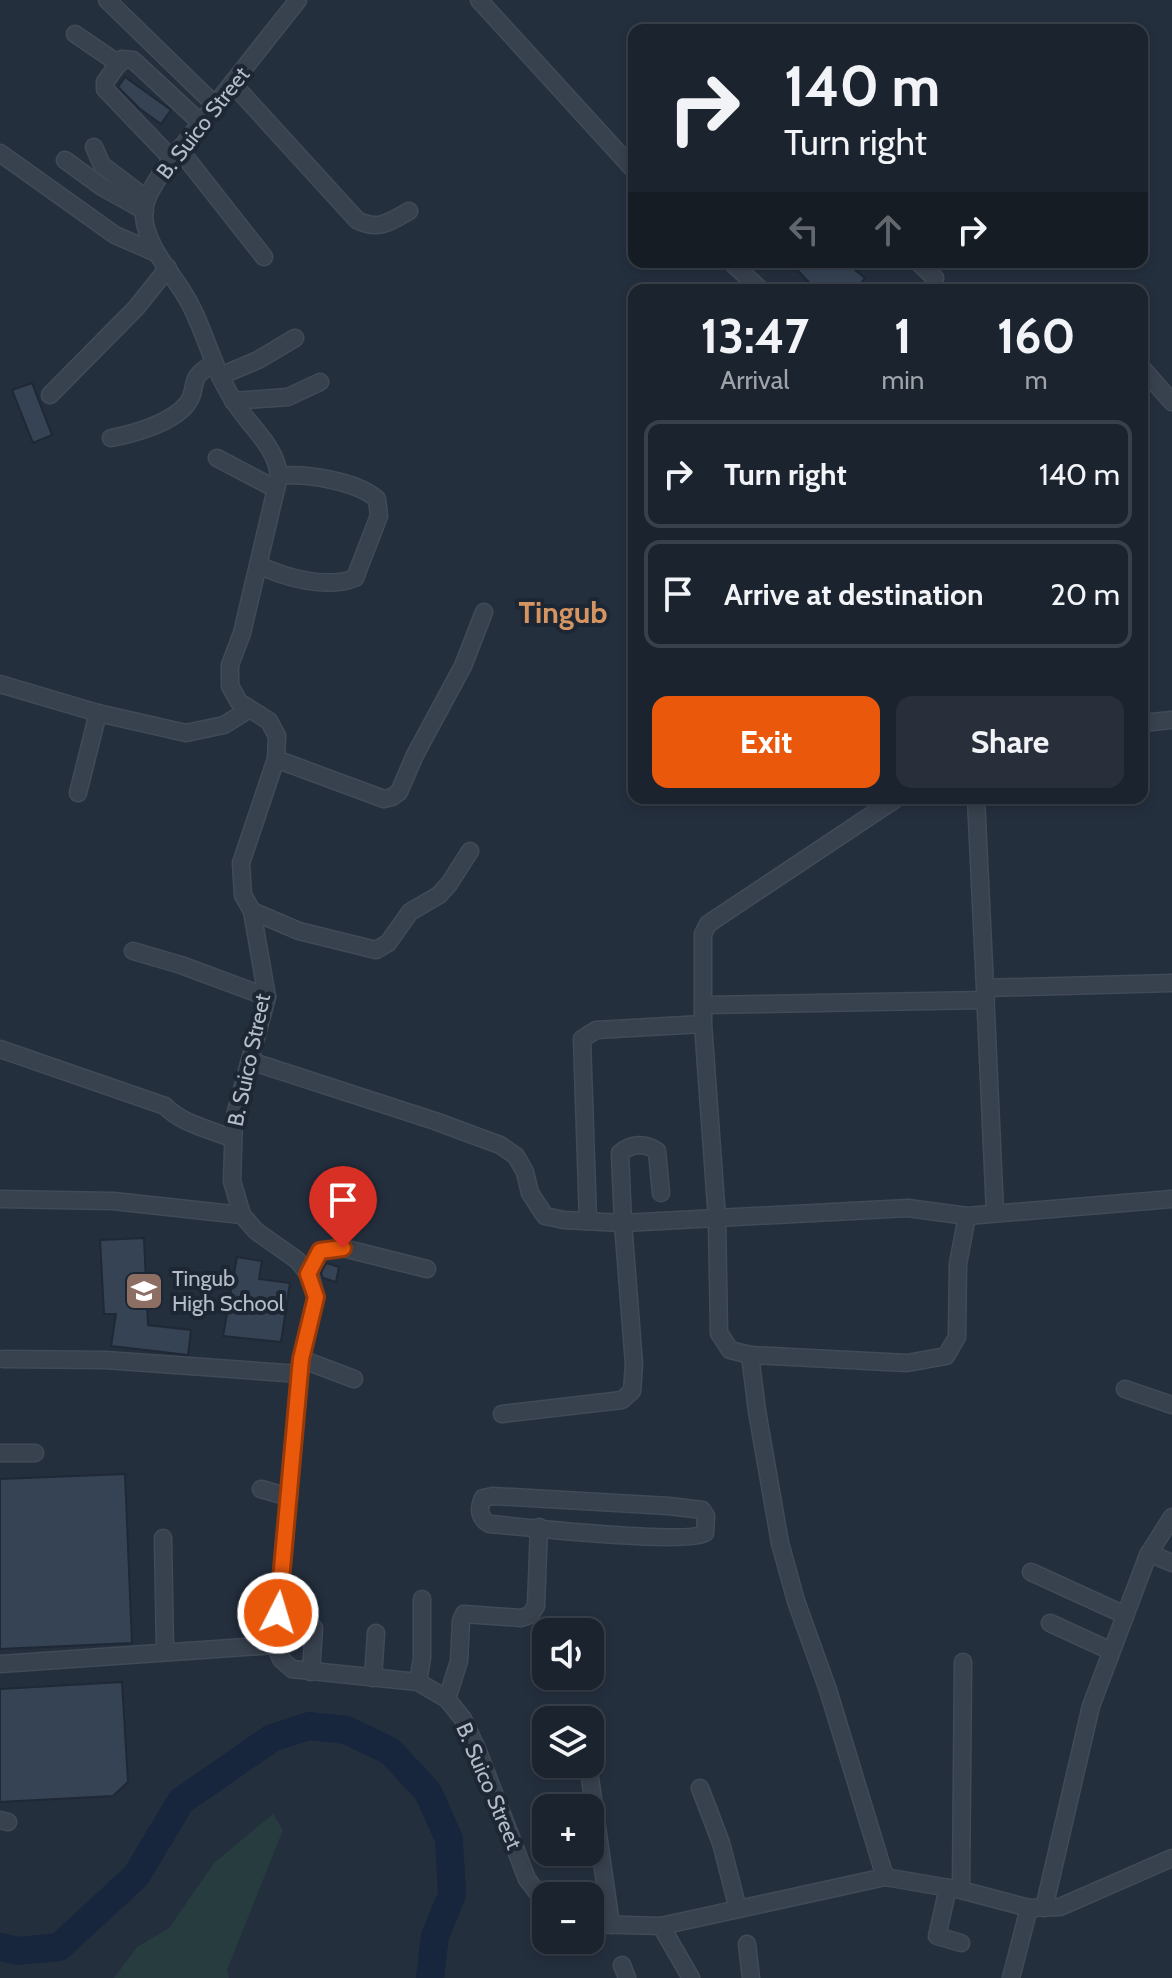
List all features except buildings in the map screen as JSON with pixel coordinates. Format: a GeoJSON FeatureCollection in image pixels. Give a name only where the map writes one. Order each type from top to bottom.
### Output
{"type":"FeatureCollection","features":[{"type":"Feature","properties":{"kind":"street"},"geometry":{"type":"LineString","coordinates":[[107,0],[216,106]]}},
{"type":"Feature","properties":{"kind":"street","name":"B. Suico Street"},"geometry":{"type":"LineString","coordinates":[[146,205],[175,154],[298,0]]}},
{"type":"Feature","properties":{"kind":"street"},"geometry":{"type":"LineString","coordinates":[[479,0],[628,163]]}},
{"type":"Feature","properties":{"kind":"street"},"geometry":{"type":"LineString","coordinates":[[75,34],[119,64]]}},
{"type":"Feature","properties":{"kind":"street"},"geometry":{"type":"LineString","coordinates":[[201,123],[133,60],[122,59],[105,82],[105,89],[175,154],[264,257]]}},
{"type":"Feature","properties":{"kind":"street"},"geometry":{"type":"LineString","coordinates":[[233,84],[357,220],[368,226],[383,226],[409,211]]}},
{"type":"Feature","properties":{"kind":"street"},"geometry":{"type":"LineString","coordinates":[[94,147],[102,165],[146,205],[154,252]]}},
{"type":"Feature","properties":{"kind":"street"},"geometry":{"type":"LineString","coordinates":[[0,153],[115,235],[154,252],[168,268],[192,307],[216,370],[233,401],[278,463],[278,482]]}},
{"type":"Feature","properties":{"kind":"street"},"geometry":{"type":"LineString","coordinates":[[65,160],[102,187],[146,205]]}},
{"type":"Feature","properties":{"kind":"street"},"geometry":{"type":"LineString","coordinates":[[50,395],[136,308],[168,268]]}},
{"type":"Feature","properties":{"kind":"street"},"geometry":{"type":"LineString","coordinates":[[737,268],[755,284]]}},
{"type":"Feature","properties":{"kind":"street"},"geometry":{"type":"LineString","coordinates":[[924,268],[935,278],[933,284]]}},
{"type":"Feature","properties":{"kind":"street"},"geometry":{"type":"LineString","coordinates":[[111,438],[143,432],[189,403],[194,380],[201,370],[216,370],[258,360],[295,338]]}},
{"type":"Feature","properties":{"kind":"street"},"geometry":{"type":"LineString","coordinates":[[1148,375],[1172,402]]}},
{"type":"Feature","properties":{"kind":"street"},"geometry":{"type":"LineString","coordinates":[[233,401],[288,397],[320,382]]}},
{"type":"Feature","properties":{"kind":"street"},"geometry":{"type":"LineString","coordinates":[[217,458],[278,482],[295,474],[365,488],[377,499],[379,516],[355,578],[334,583],[275,573],[259,565]]}},
{"type":"Feature","properties":{"kind":"street","name":"B. Suico Street"},"geometry":{"type":"LineString","coordinates":[[242,1215],[232,1181],[234,1119],[267,997],[252,911],[243,895],[241,863],[276,759],[277,736],[269,721],[239,702],[230,686],[230,665],[242,633],[278,482]]}},
{"type":"Feature","properties":{"kind":"street"},"geometry":{"type":"LineString","coordinates":[[276,759],[384,799],[392,797],[399,792],[415,755],[463,666],[484,612]]}},
{"type":"Feature","properties":{"kind":"street"},"geometry":{"type":"LineString","coordinates":[[0,684],[98,713],[186,733],[224,725],[248,710]]}},
{"type":"Feature","properties":{"kind":"street"},"geometry":{"type":"LineString","coordinates":[[78,793],[98,713]]}},
{"type":"Feature","properties":{"kind":"street"},"geometry":{"type":"LineString","coordinates":[[1148,722],[1172,720]]}},
{"type":"Feature","properties":{"kind":"street"},"geometry":{"type":"LineString","coordinates":[[888,804],[708,924],[703,934],[703,1024],[717,1219],[719,1333],[730,1350],[750,1355],[907,1363],[946,1356],[957,1337],[958,1264],[967,1216]]}},
{"type":"Feature","properties":{"kind":"street"},"geometry":{"type":"LineString","coordinates":[[976,804],[995,1213]]}},
{"type":"Feature","properties":{"kind":"street"},"geometry":{"type":"LineString","coordinates":[[252,911],[299,931],[376,950],[388,943],[410,912],[439,895],[470,851]]}},
{"type":"Feature","properties":{"kind":"street"},"geometry":{"type":"LineString","coordinates":[[133,951],[267,997]]}},
{"type":"Feature","properties":{"kind":"street"},"geometry":{"type":"LineString","coordinates":[[703,1005],[1172,983]]}},
{"type":"Feature","properties":{"kind":"street"},"geometry":{"type":"LineString","coordinates":[[588,1221],[582,1039],[596,1030],[610,1028],[703,1024]]}},
{"type":"Feature","properties":{"kind":"street"},"geometry":{"type":"LineString","coordinates":[[0,1049],[165,1106],[173,1115],[233,1139]]}},
{"type":"Feature","properties":{"kind":"street"},"geometry":{"type":"LineString","coordinates":[[250,1061],[500,1145],[516,1156],[525,1172],[530,1193],[545,1216],[564,1220],[623,1223],[908,1208],[967,1216],[1172,1199]]}},
{"type":"Feature","properties":{"kind":"street"},"geometry":{"type":"LineString","coordinates":[[502,1414],[622,1400],[632,1391],[634,1364],[620,1153],[627,1147],[649,1145],[657,1151],[661,1193]]}},
{"type":"Feature","properties":{"kind":"street"},"geometry":{"type":"LineString","coordinates":[[0,1199],[113,1201],[242,1215],[256,1231],[297,1260],[308,1274],[316,1297],[300,1367],[275,1645],[0,1664]]}},
{"type":"Feature","properties":{"kind":"street"},"geometry":{"type":"LineString","coordinates":[[308,1274],[320,1251],[343,1248],[427,1269]]}},
{"type":"Feature","properties":{"kind":"street"},"geometry":{"type":"LineString","coordinates":[[750,1355],[780,1543],[885,1877]]}},
{"type":"Feature","properties":{"kind":"street"},"geometry":{"type":"LineString","coordinates":[[3,1359],[300,1367],[354,1379]]}},
{"type":"Feature","properties":{"kind":"street"},"geometry":{"type":"LineString","coordinates":[[1125,1389],[1172,1405]]}},
{"type":"Feature","properties":{"kind":"street"},"geometry":{"type":"LineString","coordinates":[[0,1453],[35,1453]]}},
{"type":"Feature","properties":{"kind":"street"},"geometry":{"type":"LineString","coordinates":[[261,1489],[289,1497]]}},
{"type":"Feature","properties":{"kind":"street"},"geometry":{"type":"LineString","coordinates":[[493,1496],[669,1506],[702,1510],[706,1516],[705,1533],[700,1537],[682,1539],[539,1527],[483,1521],[480,1515],[483,1498],[493,1496]]}},
{"type":"Feature","properties":{"kind":"street"},"geometry":{"type":"LineString","coordinates":[[1011,1978],[1036,1908],[1091,1706],[1149,1553],[1172,1517]]}},
{"type":"Feature","properties":{"kind":"street"},"geometry":{"type":"LineString","coordinates":[[447,1699],[455,1679],[464,1614],[521,1618],[530,1615],[536,1606],[539,1527]]}},
{"type":"Feature","properties":{"kind":"street"},"geometry":{"type":"LineString","coordinates":[[163,1538],[165,1652]]}},
{"type":"Feature","properties":{"kind":"street"},"geometry":{"type":"LineString","coordinates":[[1149,1553],[1172,1563]]}},
{"type":"Feature","properties":{"kind":"street"},"geometry":{"type":"LineString","coordinates":[[1031,1572],[1125,1615]]}},
{"type":"Feature","properties":{"kind":"street"},"geometry":{"type":"LineString","coordinates":[[418,1682],[422,1658],[422,1599]]}},
{"type":"Feature","properties":{"kind":"street"},"geometry":{"type":"LineString","coordinates":[[1050,1623],[1111,1651]]}},
{"type":"Feature","properties":{"kind":"street"},"geometry":{"type":"LineString","coordinates":[[311,1672],[314,1628]]}},
{"type":"Feature","properties":{"kind":"street"},"geometry":{"type":"LineString","coordinates":[[373,1678],[376,1633]]}},
{"type":"Feature","properties":{"kind":"street","name":"B. Suico Street"},"geometry":{"type":"LineString","coordinates":[[275,1645],[281,1659],[292,1669],[418,1682],[447,1699],[463,1719],[477,1749],[532,1886]]}},
{"type":"Feature","properties":{"kind":"street"},"geometry":{"type":"LineString","coordinates":[[961,1943],[937,1936],[955,1889],[963,1662]]}},
{"type":"Feature","properties":{"kind":"street"},"geometry":{"type":"LineString","coordinates":[[590,1778],[611,1925]]}},
{"type":"Feature","properties":{"kind":"street"},"geometry":{"type":"LineString","coordinates":[[700,1788],[721,1843],[738,1909]]}},
{"type":"Feature","properties":{"kind":"street"},"geometry":{"type":"LineString","coordinates":[[604,1925],[661,1926],[885,1877],[1036,1908],[1060,1907],[1172,1858]]}},
{"type":"Feature","properties":{"kind":"street"},"geometry":{"type":"LineString","coordinates":[[661,1926],[691,1978]]}},
{"type":"Feature","properties":{"kind":"street"},"geometry":{"type":"LineString","coordinates":[[747,1944],[751,1978]]}},
{"type":"Feature","properties":{"kind":"green space"},"geometry":{"type":"Polygon","coordinates":[[[273,1814],[283,1830],[227,1970],[229,1978],[114,1978],[137,1947],[169,1928],[214,1863],[273,1814]]]}},
{"type":"Feature","properties":{"kind":"waterway"},"geometry":{"type":"LineString","coordinates":[[0,1947],[18,1951],[59,1947],[136,1876],[181,1801],[272,1738],[309,1726],[346,1730],[390,1751],[428,1792],[449,1839],[452,1895],[435,1936],[430,1978]]}},
{"type":"Feature","properties":{"kind":"place","name":"Tingub High School"},"geometry":{"type":"Point","coordinates":[144,1291]}},
{"type":"Feature","properties":{"kind":"district","name":"Tingub"},"geometry":{"type":"Point","coordinates":[563,612]}},
{"type":"Feature","properties":{"kind":"route"},"geometry":{"type":"LineString","coordinates":[[278,1613],[301,1359],[316,1297],[308,1274],[320,1251],[343,1248]]}}]}
